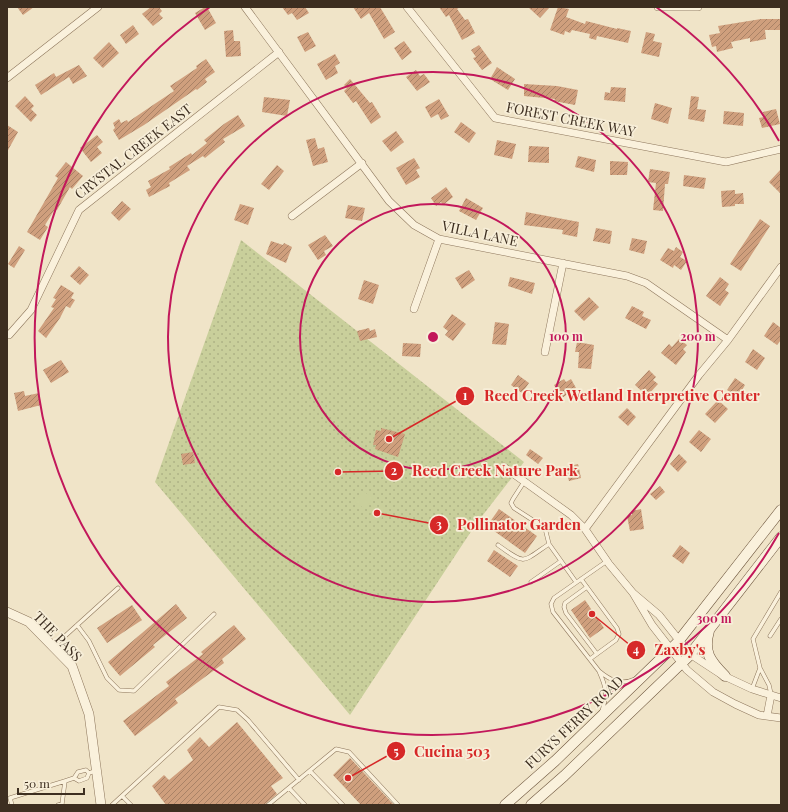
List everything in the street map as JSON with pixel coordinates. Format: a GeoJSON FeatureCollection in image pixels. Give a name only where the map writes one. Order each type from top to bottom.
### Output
{"type":"FeatureCollection","features":[{"type":"Feature","properties":{"kind":"main road","name":"FURYS FERRY ROAD"},"geometry":{"type":"LineString","coordinates":[[505,805],[555,761],[671,649],[781,510]]}},
{"type":"Feature","properties":{"kind":"main road"},"geometry":{"type":"LineString","coordinates":[[531,805],[564,776],[690,654],[781,537]]}},
{"type":"Feature","properties":{"kind":"main road"},"geometry":{"type":"LineString","coordinates":[[710,629],[707,639],[707,653],[713,665],[725,676]]}},
{"type":"Feature","properties":{"kind":"street"},"geometry":{"type":"LineString","coordinates":[[7,78],[98,7]]}},
{"type":"Feature","properties":{"kind":"street","name":"VILLA LANE"},"geometry":{"type":"LineString","coordinates":[[245,7],[280,52],[389,201],[414,225],[439,240],[627,276],[646,283],[728,340]]}},
{"type":"Feature","properties":{"kind":"street","name":"FOREST CREEK WAY"},"geometry":{"type":"LineString","coordinates":[[407,7],[495,118],[726,162],[781,149]]}},
{"type":"Feature","properties":{"kind":"street"},"geometry":{"type":"LineString","coordinates":[[658,7],[698,7]]}},
{"type":"Feature","properties":{"kind":"street","name":"CRYSTAL CREEK EAST"},"geometry":{"type":"LineString","coordinates":[[7,334],[9,335],[31,310],[79,210],[280,52]]}},
{"type":"Feature","properties":{"kind":"street"},"geometry":{"type":"LineString","coordinates":[[292,216],[362,163]]}},
{"type":"Feature","properties":{"kind":"street"},"geometry":{"type":"LineString","coordinates":[[414,309],[439,240]]}},
{"type":"Feature","properties":{"kind":"street"},"geometry":{"type":"LineString","coordinates":[[545,352],[563,263]]}},
{"type":"Feature","properties":{"kind":"street"},"geometry":{"type":"LineString","coordinates":[[585,529],[699,375],[728,340],[781,267]]}},
{"type":"Feature","properties":{"kind":"street"},"geometry":{"type":"LineString","coordinates":[[504,467],[571,515],[585,529],[607,561],[633,594],[652,625],[687,670],[713,692],[735,704],[759,715],[781,718]]}},
{"type":"Feature","properties":{"kind":"street"},"geometry":{"type":"LineString","coordinates":[[633,594],[659,616],[690,654],[725,676],[752,689],[781,698]]}},
{"type":"Feature","properties":{"kind":"street","name":"THE PASS"},"geometry":{"type":"LineString","coordinates":[[7,612],[29,622],[72,666],[89,714],[93,772],[101,805]]}},
{"type":"Feature","properties":{"kind":"street"},"geometry":{"type":"LineString","coordinates":[[767,716],[771,695]]}},
{"type":"Feature","properties":{"kind":"lane"},"geometry":{"type":"LineString","coordinates":[[524,482],[511,503],[514,508],[545,528],[549,544],[576,582]]}},
{"type":"Feature","properties":{"kind":"lane"},"geometry":{"type":"LineString","coordinates":[[498,545],[517,559],[521,560],[526,559],[549,544]]}},
{"type":"Feature","properties":{"kind":"lane"},"geometry":{"type":"LineString","coordinates":[[531,582],[561,561]]}},
{"type":"Feature","properties":{"kind":"lane"},"geometry":{"type":"LineString","coordinates":[[607,561],[554,598],[551,604],[553,612],[599,671],[610,680],[621,682],[630,681],[646,673]]}},
{"type":"Feature","properties":{"kind":"lane"},"geometry":{"type":"LineString","coordinates":[[581,579],[617,628],[619,634],[616,640],[590,659]]}},
{"type":"Feature","properties":{"kind":"lane"},"geometry":{"type":"LineString","coordinates":[[587,587],[565,602],[564,607],[566,613],[597,654]]}},
{"type":"Feature","properties":{"kind":"lane"},"geometry":{"type":"LineString","coordinates":[[53,647],[118,588]]}},
{"type":"Feature","properties":{"kind":"lane"},"geometry":{"type":"LineString","coordinates":[[771,695],[769,684],[760,668],[754,638],[781,592]]}},
{"type":"Feature","properties":{"kind":"lane"},"geometry":{"type":"LineString","coordinates":[[77,625],[89,641],[108,678],[119,690],[134,691],[214,614]]}},
{"type":"Feature","properties":{"kind":"lane"},"geometry":{"type":"LineString","coordinates":[[770,636],[781,619]]}},
{"type":"Feature","properties":{"kind":"lane"},"geometry":{"type":"LineString","coordinates":[[752,689],[760,668]]}},
{"type":"Feature","properties":{"kind":"lane"},"geometry":{"type":"LineString","coordinates":[[599,671],[606,692],[606,700],[600,717]]}},
{"type":"Feature","properties":{"kind":"lane"},"geometry":{"type":"LineString","coordinates":[[112,805],[219,707],[237,710],[248,720],[299,780]]}},
{"type":"Feature","properties":{"kind":"lane"},"geometry":{"type":"LineString","coordinates":[[268,805],[336,749],[349,752],[398,805]]}},
{"type":"Feature","properties":{"kind":"lane"},"geometry":{"type":"LineString","coordinates":[[12,805],[10,798],[74,778],[79,780],[87,778],[93,772],[86,770],[78,772],[74,778]]}},
{"type":"Feature","properties":{"kind":"lane"},"geometry":{"type":"LineString","coordinates":[[310,771],[343,805]]}},
{"type":"Feature","properties":{"kind":"lane"},"geometry":{"type":"LineString","coordinates":[[58,805],[62,804],[65,781]]}},
{"type":"Feature","properties":{"kind":"lane"},"geometry":{"type":"LineString","coordinates":[[289,788],[305,805]]}},
{"type":"Feature","properties":{"kind":"lane"},"geometry":{"type":"LineString","coordinates":[[122,796],[131,805]]}},
{"type":"Feature","properties":{"kind":"green space"},"geometry":{"type":"Polygon","coordinates":[[[241,240],[524,462],[476,524],[350,715],[155,482],[241,240]]]}},
{"type":"Feature","properties":{"kind":"green space"},"geometry":{"type":"Polygon","coordinates":[[[363,491],[373,498],[365,509],[355,502],[363,491]]]}},
{"type":"Feature","properties":{"kind":"green space"},"geometry":{"type":"Polygon","coordinates":[[[372,506],[384,508],[381,521],[370,519],[372,506]]]}},
{"type":"Feature","properties":{"kind":"building"},"geometry":{"type":"Polygon","coordinates":[[[17,7],[34,7],[23,15],[17,7]]]}},
{"type":"Feature","properties":{"kind":"building"},"geometry":{"type":"Polygon","coordinates":[[[151,7],[159,7],[162,11],[159,14],[163,18],[153,26],[142,14],[151,7]]]}},
{"type":"Feature","properties":{"kind":"building"},"geometry":{"type":"Polygon","coordinates":[[[207,7],[216,23],[205,30],[195,13],[207,7]]]}},
{"type":"Feature","properties":{"kind":"building"},"geometry":{"type":"Polygon","coordinates":[[[282,7],[305,7],[309,13],[297,20],[292,13],[288,15],[282,7]]]}},
{"type":"Feature","properties":{"kind":"building"},"geometry":{"type":"Polygon","coordinates":[[[353,7],[380,7],[395,32],[384,39],[369,13],[361,19],[353,7]]]}},
{"type":"Feature","properties":{"kind":"building"},"geometry":{"type":"Polygon","coordinates":[[[439,7],[460,7],[457,9],[465,20],[468,19],[475,33],[462,40],[449,15],[446,17],[439,7]]]}},
{"type":"Feature","properties":{"kind":"building"},"geometry":{"type":"Polygon","coordinates":[[[528,7],[550,7],[540,18],[528,7]]]}},
{"type":"Feature","properties":{"kind":"building"},"geometry":{"type":"Polygon","coordinates":[[[558,7],[569,9],[566,17],[585,24],[586,21],[631,31],[628,43],[597,36],[596,40],[589,38],[590,34],[572,30],[570,33],[565,31],[564,35],[550,30],[558,7]]]}},
{"type":"Feature","properties":{"kind":"building"},"geometry":{"type":"Polygon","coordinates":[[[761,19],[781,19],[781,30],[765,30],[766,39],[750,42],[750,38],[731,42],[733,48],[717,52],[716,46],[712,47],[709,35],[720,33],[718,26],[761,19]]]}},
{"type":"Feature","properties":{"kind":"building"},"geometry":{"type":"Polygon","coordinates":[[[133,25],[139,34],[126,44],[120,35],[133,25]]]}},
{"type":"Feature","properties":{"kind":"building"},"geometry":{"type":"Polygon","coordinates":[[[233,30],[234,41],[240,41],[241,56],[226,57],[224,31],[233,30]]]}},
{"type":"Feature","properties":{"kind":"building"},"geometry":{"type":"Polygon","coordinates":[[[308,32],[316,46],[305,52],[297,37],[308,32]]]}},
{"type":"Feature","properties":{"kind":"building"},"geometry":{"type":"Polygon","coordinates":[[[646,32],[655,34],[653,41],[662,43],[659,57],[641,53],[646,32]]]}},
{"type":"Feature","properties":{"kind":"building"},"geometry":{"type":"Polygon","coordinates":[[[404,41],[412,52],[402,60],[394,48],[404,41]]]}},
{"type":"Feature","properties":{"kind":"building"},"geometry":{"type":"Polygon","coordinates":[[[109,42],[119,53],[103,68],[93,58],[109,42]]]}},
{"type":"Feature","properties":{"kind":"building"},"geometry":{"type":"Polygon","coordinates":[[[479,45],[492,63],[482,70],[473,58],[476,57],[471,50],[479,45]]]}},
{"type":"Feature","properties":{"kind":"building"},"geometry":{"type":"Polygon","coordinates":[[[335,54],[340,63],[335,66],[338,73],[326,80],[317,64],[335,54]]]}},
{"type":"Feature","properties":{"kind":"building"},"geometry":{"type":"Polygon","coordinates":[[[206,59],[215,72],[205,79],[207,82],[144,125],[119,140],[113,130],[115,128],[113,123],[119,119],[121,123],[127,120],[128,122],[174,91],[170,86],[197,68],[196,66],[206,59]]]}},
{"type":"Feature","properties":{"kind":"building"},"geometry":{"type":"Polygon","coordinates":[[[79,65],[87,76],[73,84],[69,77],[41,95],[35,85],[54,73],[56,77],[79,65]]]}},
{"type":"Feature","properties":{"kind":"building"},"geometry":{"type":"Polygon","coordinates":[[[497,67],[515,79],[508,90],[490,79],[497,67]]]}},
{"type":"Feature","properties":{"kind":"building"},"geometry":{"type":"Polygon","coordinates":[[[416,70],[420,76],[424,74],[430,82],[417,91],[406,77],[416,70]]]}},
{"type":"Feature","properties":{"kind":"building"},"geometry":{"type":"Polygon","coordinates":[[[350,79],[370,103],[372,102],[381,117],[371,124],[356,101],[353,103],[344,91],[347,88],[344,85],[350,79]]]}},
{"type":"Feature","properties":{"kind":"building"},"geometry":{"type":"Polygon","coordinates":[[[524,84],[557,86],[578,90],[575,105],[554,101],[555,99],[524,96],[524,84]]]}},
{"type":"Feature","properties":{"kind":"building"},"geometry":{"type":"Polygon","coordinates":[[[611,87],[626,88],[625,102],[604,100],[605,92],[610,93],[611,87]]]}},
{"type":"Feature","properties":{"kind":"building"},"geometry":{"type":"Polygon","coordinates":[[[25,96],[34,106],[31,109],[37,115],[31,122],[15,106],[25,96]]]}},
{"type":"Feature","properties":{"kind":"building"},"geometry":{"type":"Polygon","coordinates":[[[691,96],[699,97],[697,109],[706,110],[704,122],[688,119],[691,96]]]}},
{"type":"Feature","properties":{"kind":"building"},"geometry":{"type":"Polygon","coordinates":[[[264,97],[290,100],[287,116],[262,112],[264,97]]]}},
{"type":"Feature","properties":{"kind":"building"},"geometry":{"type":"Polygon","coordinates":[[[439,99],[449,116],[441,120],[438,114],[431,118],[425,107],[439,99]]]}},
{"type":"Feature","properties":{"kind":"building"},"geometry":{"type":"Polygon","coordinates":[[[655,103],[672,108],[668,124],[651,119],[655,103]]]}},
{"type":"Feature","properties":{"kind":"building"},"geometry":{"type":"Polygon","coordinates":[[[776,109],[780,124],[762,128],[759,118],[764,117],[763,112],[776,109]]]}},
{"type":"Feature","properties":{"kind":"building"},"geometry":{"type":"Polygon","coordinates":[[[724,111],[744,113],[743,126],[723,124],[724,111]]]}},
{"type":"Feature","properties":{"kind":"building"},"geometry":{"type":"Polygon","coordinates":[[[238,115],[245,126],[223,139],[225,142],[205,158],[203,156],[187,166],[190,170],[169,183],[170,186],[149,197],[146,190],[151,187],[148,181],[170,169],[169,167],[191,153],[192,155],[207,143],[204,140],[238,115]]]}},
{"type":"Feature","properties":{"kind":"building"},"geometry":{"type":"Polygon","coordinates":[[[461,122],[476,133],[469,143],[454,132],[461,122]]]}},
{"type":"Feature","properties":{"kind":"building"},"geometry":{"type":"Polygon","coordinates":[[[7,125],[18,132],[7,152],[7,125]]]}},
{"type":"Feature","properties":{"kind":"building"},"geometry":{"type":"Polygon","coordinates":[[[396,131],[404,142],[391,152],[382,141],[396,131]]]}},
{"type":"Feature","properties":{"kind":"building"},"geometry":{"type":"Polygon","coordinates":[[[97,135],[103,142],[97,147],[102,153],[91,162],[80,148],[97,135]]]}},
{"type":"Feature","properties":{"kind":"building"},"geometry":{"type":"Polygon","coordinates":[[[315,138],[318,149],[324,147],[328,162],[313,166],[306,140],[315,138]]]}},
{"type":"Feature","properties":{"kind":"building"},"geometry":{"type":"Polygon","coordinates":[[[497,140],[516,144],[512,159],[494,155],[497,140]]]}},
{"type":"Feature","properties":{"kind":"building"},"geometry":{"type":"Polygon","coordinates":[[[529,146],[549,147],[549,163],[528,162],[529,146]]]}},
{"type":"Feature","properties":{"kind":"building"},"geometry":{"type":"Polygon","coordinates":[[[578,156],[596,160],[594,172],[575,167],[578,156]]]}},
{"type":"Feature","properties":{"kind":"building"},"geometry":{"type":"Polygon","coordinates":[[[414,158],[420,168],[416,170],[420,177],[406,185],[396,168],[414,158]]]}},
{"type":"Feature","properties":{"kind":"building"},"geometry":{"type":"Polygon","coordinates":[[[610,161],[628,162],[627,175],[610,175],[610,161]]]}},
{"type":"Feature","properties":{"kind":"building"},"geometry":{"type":"Polygon","coordinates":[[[66,162],[83,176],[72,189],[70,187],[57,210],[55,209],[45,225],[48,227],[40,240],[27,232],[58,178],[55,176],[66,162]]]}},
{"type":"Feature","properties":{"kind":"building"},"geometry":{"type":"Polygon","coordinates":[[[277,165],[284,171],[269,190],[261,184],[277,165]]]}},
{"type":"Feature","properties":{"kind":"building"},"geometry":{"type":"Polygon","coordinates":[[[650,169],[670,172],[668,184],[665,184],[663,211],[653,210],[656,183],[648,182],[650,169]]]}},
{"type":"Feature","properties":{"kind":"building"},"geometry":{"type":"Polygon","coordinates":[[[781,169],[781,194],[769,182],[781,169]]]}},
{"type":"Feature","properties":{"kind":"building"},"geometry":{"type":"Polygon","coordinates":[[[684,175],[706,178],[704,189],[683,186],[684,175]]]}},
{"type":"Feature","properties":{"kind":"building"},"geometry":{"type":"Polygon","coordinates":[[[446,187],[453,197],[443,205],[441,202],[436,206],[431,198],[446,187]]]}},
{"type":"Feature","properties":{"kind":"building"},"geometry":{"type":"Polygon","coordinates":[[[735,190],[735,194],[743,193],[744,204],[735,204],[735,206],[722,207],[721,191],[735,190]]]}},
{"type":"Feature","properties":{"kind":"building"},"geometry":{"type":"Polygon","coordinates":[[[466,198],[483,208],[476,220],[459,211],[466,198]]]}},
{"type":"Feature","properties":{"kind":"building"},"geometry":{"type":"Polygon","coordinates":[[[122,201],[131,209],[119,221],[111,213],[122,201]]]}},
{"type":"Feature","properties":{"kind":"building"},"geometry":{"type":"Polygon","coordinates":[[[240,204],[254,208],[248,225],[234,220],[240,204]]]}},
{"type":"Feature","properties":{"kind":"building"},"geometry":{"type":"Polygon","coordinates":[[[348,205],[365,208],[362,221],[345,218],[348,205]]]}},
{"type":"Feature","properties":{"kind":"building"},"geometry":{"type":"Polygon","coordinates":[[[526,212],[579,222],[577,237],[562,234],[563,230],[524,225],[526,212]]]}},
{"type":"Feature","properties":{"kind":"building"},"geometry":{"type":"Polygon","coordinates":[[[760,219],[770,226],[741,271],[730,264],[760,219]]]}},
{"type":"Feature","properties":{"kind":"building"},"geometry":{"type":"Polygon","coordinates":[[[596,228],[612,231],[610,244],[593,241],[596,228]]]}},
{"type":"Feature","properties":{"kind":"building"},"geometry":{"type":"Polygon","coordinates":[[[325,235],[333,246],[324,251],[326,255],[318,260],[308,245],[325,235]]]}},
{"type":"Feature","properties":{"kind":"building"},"geometry":{"type":"Polygon","coordinates":[[[632,238],[647,241],[644,254],[629,250],[632,238]]]}},
{"type":"Feature","properties":{"kind":"building"},"geometry":{"type":"Polygon","coordinates":[[[271,241],[283,245],[284,243],[292,247],[286,263],[266,254],[271,241]]]}},
{"type":"Feature","properties":{"kind":"building"},"geometry":{"type":"Polygon","coordinates":[[[19,246],[25,250],[14,268],[8,264],[19,246]]]}},
{"type":"Feature","properties":{"kind":"building"},"geometry":{"type":"Polygon","coordinates":[[[676,247],[683,252],[680,257],[687,261],[681,270],[674,265],[673,268],[660,260],[668,248],[674,251],[676,247]]]}},
{"type":"Feature","properties":{"kind":"building"},"geometry":{"type":"Polygon","coordinates":[[[79,266],[89,275],[80,285],[70,276],[79,266]]]}},
{"type":"Feature","properties":{"kind":"building"},"geometry":{"type":"Polygon","coordinates":[[[469,270],[475,280],[462,289],[455,278],[469,270]]]}},
{"type":"Feature","properties":{"kind":"building"},"geometry":{"type":"Polygon","coordinates":[[[510,277],[535,283],[532,294],[508,286],[510,277]]]}},
{"type":"Feature","properties":{"kind":"building"},"geometry":{"type":"Polygon","coordinates":[[[720,277],[729,284],[725,290],[729,293],[720,306],[706,296],[720,277]]]}},
{"type":"Feature","properties":{"kind":"building"},"geometry":{"type":"Polygon","coordinates":[[[364,280],[379,285],[373,304],[358,299],[364,280]]]}},
{"type":"Feature","properties":{"kind":"building"},"geometry":{"type":"Polygon","coordinates":[[[61,285],[74,293],[71,298],[75,300],[70,308],[66,306],[60,318],[46,338],[38,331],[54,308],[51,307],[56,299],[53,298],[61,285]]]}},
{"type":"Feature","properties":{"kind":"building"},"geometry":{"type":"Polygon","coordinates":[[[589,297],[599,307],[584,321],[574,311],[589,297]]]}},
{"type":"Feature","properties":{"kind":"building"},"geometry":{"type":"Polygon","coordinates":[[[632,306],[644,312],[642,316],[651,320],[646,329],[625,318],[632,306]]]}},
{"type":"Feature","properties":{"kind":"building"},"geometry":{"type":"Polygon","coordinates":[[[452,314],[466,324],[453,341],[445,335],[448,331],[443,327],[452,314]]]}},
{"type":"Feature","properties":{"kind":"building"},"geometry":{"type":"Polygon","coordinates":[[[495,322],[509,324],[506,345],[492,344],[495,322]]]}},
{"type":"Feature","properties":{"kind":"building"},"geometry":{"type":"Polygon","coordinates":[[[773,322],[781,328],[781,340],[777,345],[764,336],[773,322]]]}},
{"type":"Feature","properties":{"kind":"building"},"geometry":{"type":"Polygon","coordinates":[[[369,328],[370,331],[375,329],[377,337],[360,341],[357,331],[369,328]]]}},
{"type":"Feature","properties":{"kind":"building"},"geometry":{"type":"Polygon","coordinates":[[[679,339],[687,345],[683,349],[686,352],[676,365],[661,353],[669,344],[672,347],[679,339]]]}},
{"type":"Feature","properties":{"kind":"building"},"geometry":{"type":"Polygon","coordinates":[[[577,342],[594,345],[591,369],[578,368],[579,352],[575,352],[577,342]]]}},
{"type":"Feature","properties":{"kind":"building"},"geometry":{"type":"Polygon","coordinates":[[[403,343],[421,344],[420,357],[402,356],[403,343]]]}},
{"type":"Feature","properties":{"kind":"building"},"geometry":{"type":"Polygon","coordinates":[[[753,349],[765,358],[757,370],[745,362],[753,349]]]}},
{"type":"Feature","properties":{"kind":"building"},"geometry":{"type":"Polygon","coordinates":[[[61,360],[69,372],[51,383],[43,370],[61,360]]]}},
{"type":"Feature","properties":{"kind":"building"},"geometry":{"type":"Polygon","coordinates":[[[649,370],[656,377],[653,380],[658,384],[647,396],[635,385],[649,370]]]}},
{"type":"Feature","properties":{"kind":"building"},"geometry":{"type":"Polygon","coordinates":[[[518,375],[529,383],[522,393],[511,385],[518,375]]]}},
{"type":"Feature","properties":{"kind":"building"},"geometry":{"type":"Polygon","coordinates":[[[735,378],[745,385],[738,397],[727,390],[735,378]]]}},
{"type":"Feature","properties":{"kind":"building"},"geometry":{"type":"Polygon","coordinates":[[[564,379],[566,382],[571,379],[576,388],[562,398],[554,385],[564,379]]]}},
{"type":"Feature","properties":{"kind":"building"},"geometry":{"type":"Polygon","coordinates":[[[24,391],[25,396],[39,393],[41,405],[18,411],[14,393],[24,391]]]}},
{"type":"Feature","properties":{"kind":"building"},"geometry":{"type":"Polygon","coordinates":[[[718,400],[728,409],[715,423],[705,414],[718,400]]]}},
{"type":"Feature","properties":{"kind":"building"},"geometry":{"type":"Polygon","coordinates":[[[627,408],[636,417],[628,426],[618,417],[627,408]]]}},
{"type":"Feature","properties":{"kind":"building"},"geometry":{"type":"Polygon","coordinates":[[[381,428],[405,434],[398,457],[375,449],[376,445],[373,445],[376,430],[381,431],[381,428]]]}},
{"type":"Feature","properties":{"kind":"building"},"geometry":{"type":"Polygon","coordinates":[[[699,430],[711,439],[701,452],[689,442],[699,430]]]}},
{"type":"Feature","properties":{"kind":"building"},"geometry":{"type":"Polygon","coordinates":[[[530,449],[543,458],[538,464],[526,455],[530,449]]]}},
{"type":"Feature","properties":{"kind":"building"},"geometry":{"type":"Polygon","coordinates":[[[193,452],[195,463],[183,465],[181,454],[193,452]]]}},
{"type":"Feature","properties":{"kind":"building"},"geometry":{"type":"Polygon","coordinates":[[[679,454],[687,462],[678,472],[670,464],[679,454]]]}},
{"type":"Feature","properties":{"kind":"building"},"geometry":{"type":"Polygon","coordinates":[[[578,464],[581,478],[569,481],[565,467],[578,464]]]}},
{"type":"Feature","properties":{"kind":"building"},"geometry":{"type":"Polygon","coordinates":[[[660,486],[665,492],[656,500],[650,494],[660,486]]]}},
{"type":"Feature","properties":{"kind":"building"},"geometry":{"type":"Polygon","coordinates":[[[499,509],[537,536],[525,553],[487,526],[499,509]]]}},
{"type":"Feature","properties":{"kind":"building"},"geometry":{"type":"Polygon","coordinates":[[[641,509],[644,529],[630,531],[627,516],[632,515],[632,511],[641,509]]]}},
{"type":"Feature","properties":{"kind":"building"},"geometry":{"type":"Polygon","coordinates":[[[680,545],[690,553],[683,564],[672,556],[680,545]]]}},
{"type":"Feature","properties":{"kind":"building"},"geometry":{"type":"Polygon","coordinates":[[[494,550],[518,566],[510,577],[487,561],[494,550]]]}},
{"type":"Feature","properties":{"kind":"building"},"geometry":{"type":"Polygon","coordinates":[[[585,600],[604,628],[590,638],[571,610],[585,600]]]}},
{"type":"Feature","properties":{"kind":"building"},"geometry":{"type":"Polygon","coordinates":[[[176,604],[187,618],[153,645],[155,647],[120,676],[108,662],[176,604]]]}},
{"type":"Feature","properties":{"kind":"building"},"geometry":{"type":"Polygon","coordinates":[[[132,605],[142,620],[107,643],[97,628],[132,605]]]}},
{"type":"Feature","properties":{"kind":"building"},"geometry":{"type":"Polygon","coordinates":[[[234,625],[246,639],[222,659],[224,663],[175,699],[178,703],[135,736],[123,721],[169,686],[166,682],[203,654],[201,652],[234,625]]]}},
{"type":"Feature","properties":{"kind":"building"},"geometry":{"type":"Polygon","coordinates":[[[237,722],[283,778],[271,786],[277,794],[264,805],[166,805],[152,786],[164,775],[169,780],[193,760],[187,750],[200,737],[209,747],[237,722]]]}},
{"type":"Feature","properties":{"kind":"building"},"geometry":{"type":"Polygon","coordinates":[[[350,758],[394,805],[361,805],[333,775],[350,758]]]}},
{"type":"Feature","properties":{"kind":"place","name":"Reed Creek Wetland Interpretive Center"},"geometry":{"type":"Point","coordinates":[389,439]}},
{"type":"Feature","properties":{"kind":"place","name":"Reed Creek Nature Park"},"geometry":{"type":"Point","coordinates":[338,472]}},
{"type":"Feature","properties":{"kind":"place","name":"Pollinator Garden"},"geometry":{"type":"Point","coordinates":[377,513]}},
{"type":"Feature","properties":{"kind":"place","name":"Zaxby's"},"geometry":{"type":"Point","coordinates":[592,614]}},
{"type":"Feature","properties":{"kind":"place","name":"Cucina 503"},"geometry":{"type":"Point","coordinates":[348,778]}}]}
